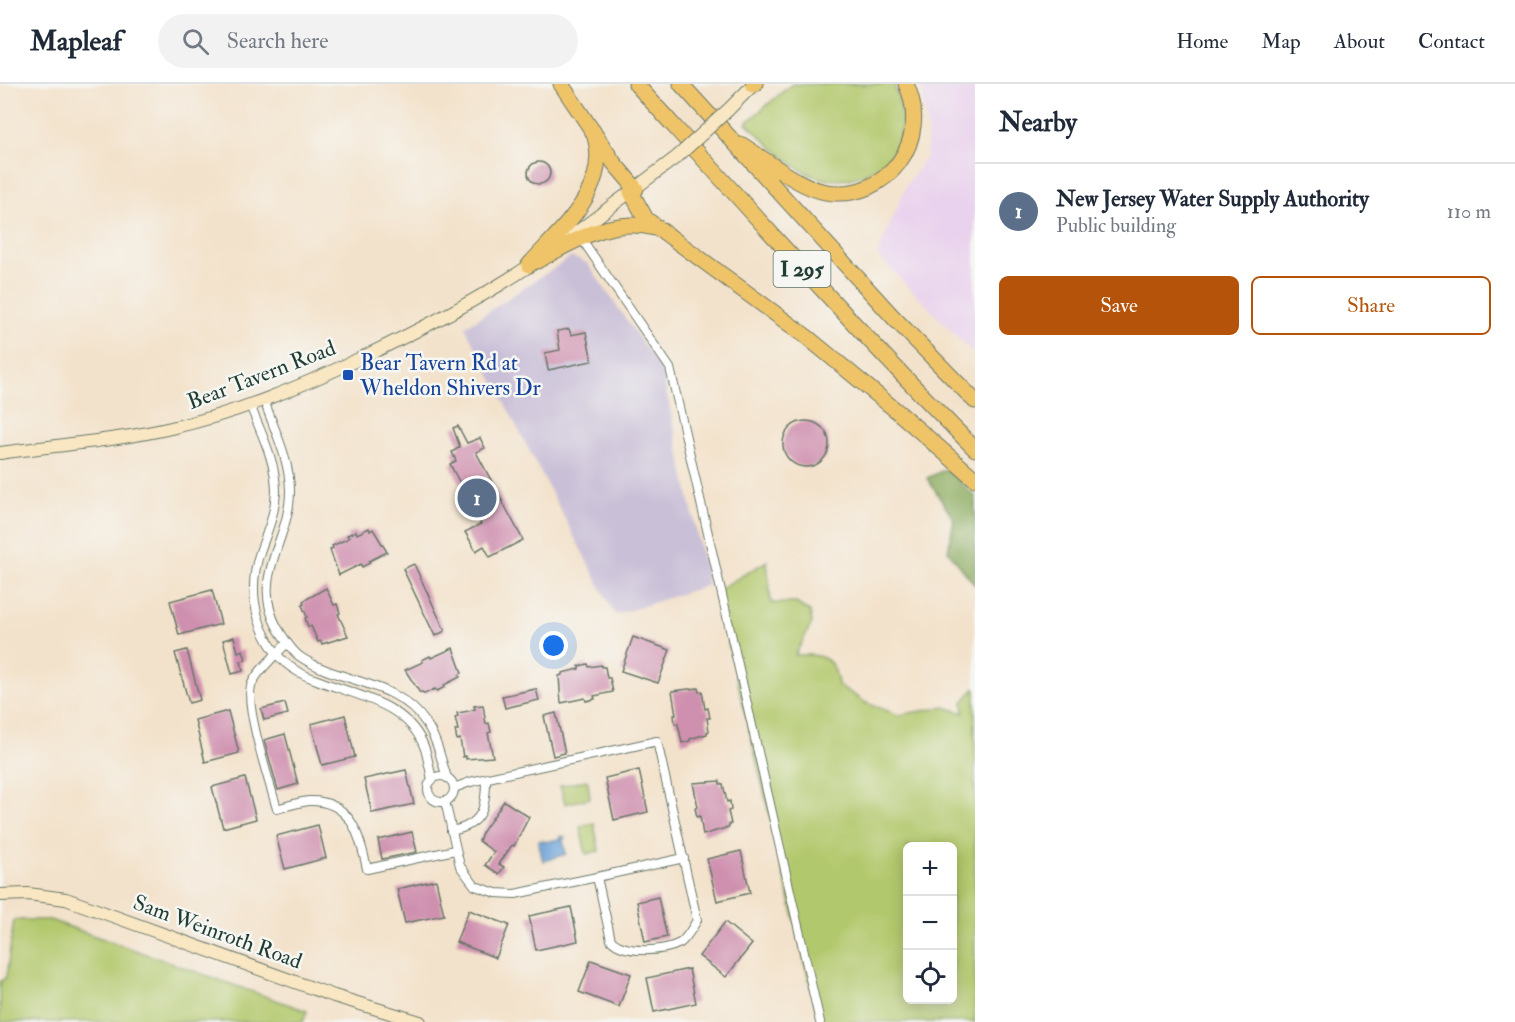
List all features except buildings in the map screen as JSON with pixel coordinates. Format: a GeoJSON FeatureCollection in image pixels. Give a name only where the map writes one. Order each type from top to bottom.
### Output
{"type":"FeatureCollection","features":[{"type":"Feature","properties":{"kind":"highway"},"geometry":{"type":"LineString","coordinates":[[561,84],[634,191],[646,219],[807,337],[975,479]]}},
{"type":"Feature","properties":{"kind":"highway","name":"I 295"},"geometry":{"type":"LineString","coordinates":[[636,84],[785,251],[975,449]]}},
{"type":"Feature","properties":{"kind":"highway","name":"I 295"},"geometry":{"type":"LineString","coordinates":[[681,84],[894,318],[975,401]]}},
{"type":"Feature","properties":{"kind":"highway"},"geometry":{"type":"LineString","coordinates":[[693,84],[708,114]]}},
{"type":"Feature","properties":{"kind":"highway"},"geometry":{"type":"LineString","coordinates":[[726,134],[812,188],[833,193],[861,190],[878,184],[889,175],[906,152],[913,134],[914,114],[906,84]]}},
{"type":"Feature","properties":{"kind":"highway"},"geometry":{"type":"LineString","coordinates":[[530,265],[572,217],[590,191],[598,159],[593,131]]}},
{"type":"Feature","properties":{"kind":"highway"},"geometry":{"type":"LineString","coordinates":[[530,265],[579,235],[625,224],[659,229]]}},
{"type":"Feature","properties":{"kind":"street"},"geometry":{"type":"LineString","coordinates":[[754,84],[678,156],[579,235],[670,368],[820,1022]]}},
{"type":"Feature","properties":{"kind":"street","name":"Bear Tavern Road"},"geometry":{"type":"LineString","coordinates":[[0,453],[136,435],[208,419],[250,405],[395,342],[449,314],[530,265]]}},
{"type":"Feature","properties":{"kind":"street"},"geometry":{"type":"LineString","coordinates":[[264,400],[289,474],[289,510],[270,566],[267,585],[271,612],[287,643],[298,656],[388,691],[415,709],[434,736],[447,778],[454,788],[452,796],[445,801],[437,801],[430,796],[428,788],[432,780],[439,776],[447,778]]}},
{"type":"Feature","properties":{"kind":"street"},"geometry":{"type":"LineString","coordinates":[[250,405],[275,476],[274,513],[260,552],[253,587],[256,616],[264,634],[277,654],[294,669],[309,677],[382,704],[396,713],[418,736],[424,747],[432,780]]}},
{"type":"Feature","properties":{"kind":"street"},"geometry":{"type":"LineString","coordinates":[[287,643],[251,686],[255,729],[277,809],[308,801],[324,802],[337,809],[350,818],[358,830],[367,869],[455,850]]}},
{"type":"Feature","properties":{"kind":"street"},"geometry":{"type":"LineString","coordinates":[[454,788],[657,741],[698,920],[681,943],[643,951],[615,945],[611,940],[597,877]]}},
{"type":"Feature","properties":{"kind":"street"},"geometry":{"type":"LineString","coordinates":[[451,831],[467,828],[481,816],[486,799],[486,779]]}},
{"type":"Feature","properties":{"kind":"street"},"geometry":{"type":"LineString","coordinates":[[445,801],[460,866],[475,886],[496,893],[515,894],[684,858]]}},
{"type":"Feature","properties":{"kind":"street","name":"Sam Weinroth Road"},"geometry":{"type":"LineString","coordinates":[[0,895],[28,894],[66,899],[334,996],[420,1022]]}},
{"type":"Feature","properties":{"kind":"shaded area"},"geometry":{"type":"Polygon","coordinates":[[[921,84],[975,84],[975,355],[877,255],[907,184],[926,157],[928,131],[921,84]]]}},
{"type":"Feature","properties":{"kind":"shaded area"},"geometry":{"type":"Polygon","coordinates":[[[571,257],[587,263],[662,371],[708,585],[615,615],[465,327],[571,257]]]}},
{"type":"Feature","properties":{"kind":"green space"},"geometry":{"type":"Polygon","coordinates":[[[792,84],[894,84],[902,121],[895,147],[877,167],[852,178],[825,179],[803,171],[777,152],[746,123],[792,84]]]}},
{"type":"Feature","properties":{"kind":"green space"},"geometry":{"type":"Polygon","coordinates":[[[946,469],[975,496],[975,585],[948,551],[954,520],[927,478],[946,469]]]}},
{"type":"Feature","properties":{"kind":"green space"},"geometry":{"type":"Polygon","coordinates":[[[767,561],[771,603],[796,603],[810,612],[812,623],[795,655],[819,656],[830,662],[834,668],[838,685],[866,703],[899,715],[945,707],[964,713],[963,702],[975,688],[975,1022],[819,1022],[716,591],[767,561]]]}},
{"type":"Feature","properties":{"kind":"green space"},"geometry":{"type":"Polygon","coordinates":[[[586,780],[590,798],[565,804],[560,786],[586,780]]]}},
{"type":"Feature","properties":{"kind":"green space"},"geometry":{"type":"Polygon","coordinates":[[[594,823],[599,851],[586,854],[580,826],[594,823]]]}},
{"type":"Feature","properties":{"kind":"green space"},"geometry":{"type":"Polygon","coordinates":[[[14,920],[50,920],[307,1011],[303,1022],[0,1022],[0,982],[6,977],[14,920]]]}},
{"type":"Feature","properties":{"kind":"water"},"geometry":{"type":"Polygon","coordinates":[[[561,836],[565,837],[563,841],[566,854],[543,861],[538,841],[560,839],[561,836]]]}},
{"type":"Feature","properties":{"kind":"place","name":"Bear Tavern Rd at Wheldon Shivers Dr"},"geometry":{"type":"Point","coordinates":[348,375]}},
{"type":"Feature","properties":{"kind":"place","name":"New Jersey Water Supply Authority"},"geometry":{"type":"Point","coordinates":[477,498]}}]}
